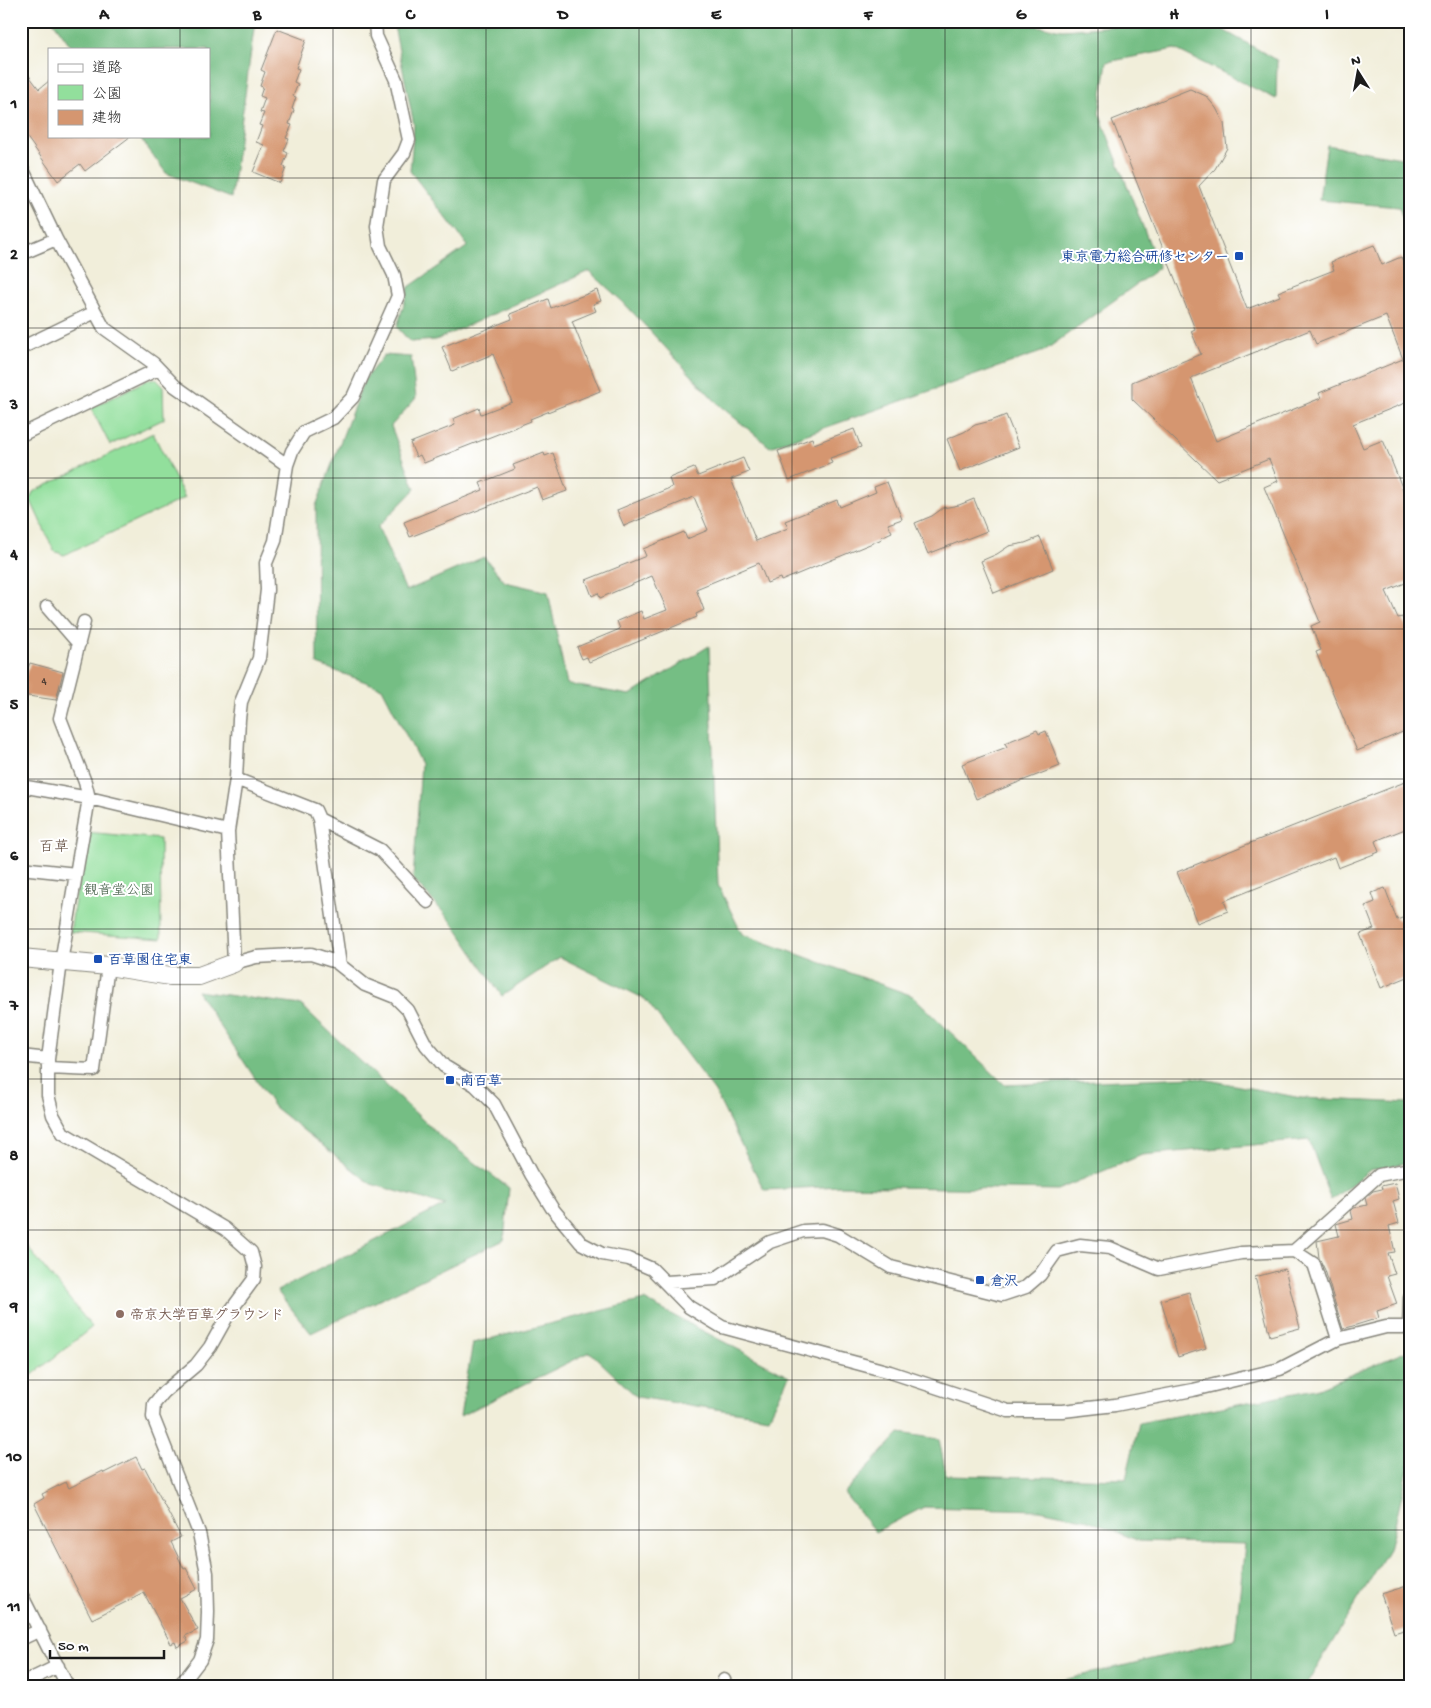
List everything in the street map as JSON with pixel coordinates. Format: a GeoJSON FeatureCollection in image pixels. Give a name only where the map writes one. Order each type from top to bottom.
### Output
{"type":"FeatureCollection","features":[{"type":"Feature","properties":{"kind":"street"},"geometry":{"type":"LineString","coordinates":[[234,963],[228,831],[236,779],[241,702],[259,658],[267,590],[266,563],[275,540],[287,464],[292,451],[304,432],[333,418],[353,397],[398,296],[394,275],[380,246],[377,226],[384,180],[404,153],[408,140],[396,80],[376,36],[375,21]]}},
{"type":"Feature","properties":{"kind":"street"},"geometry":{"type":"LineString","coordinates":[[21,166],[56,239],[104,328],[158,369],[174,386],[287,464]]}},
{"type":"Feature","properties":{"kind":"street"},"geometry":{"type":"LineString","coordinates":[[21,254],[56,239]]}},
{"type":"Feature","properties":{"kind":"street"},"geometry":{"type":"LineString","coordinates":[[21,348],[95,312]]}},
{"type":"Feature","properties":{"kind":"street"},"geometry":{"type":"LineString","coordinates":[[21,436],[158,369]]}},
{"type":"Feature","properties":{"kind":"street"},"geometry":{"type":"LineString","coordinates":[[47,608],[79,644]]}},
{"type":"Feature","properties":{"kind":"street"},"geometry":{"type":"LineString","coordinates":[[84,622],[60,718],[85,782],[88,798],[48,1063],[48,1094],[52,1115],[63,1133],[225,1229],[251,1252],[256,1267],[254,1279],[239,1298],[201,1359],[164,1392],[154,1404],[153,1416],[199,1533],[208,1573],[207,1640],[200,1660],[187,1678],[177,1687]]}},
{"type":"Feature","properties":{"kind":"street"},"geometry":{"type":"LineString","coordinates":[[236,779],[314,810],[320,819],[340,965]]}},
{"type":"Feature","properties":{"kind":"street"},"geometry":{"type":"LineString","coordinates":[[21,786],[88,798],[228,831]]}},
{"type":"Feature","properties":{"kind":"street"},"geometry":{"type":"LineString","coordinates":[[320,819],[380,850],[428,902]]}},
{"type":"Feature","properties":{"kind":"street"},"geometry":{"type":"LineString","coordinates":[[21,868],[76,874]]}},
{"type":"Feature","properties":{"kind":"street"},"geometry":{"type":"LineString","coordinates":[[21,958],[108,966],[170,976],[199,976],[256,957],[311,954],[336,962],[365,985],[395,998],[408,1010],[426,1045],[444,1066],[475,1085],[494,1104],[531,1174],[552,1208],[581,1243],[602,1254],[629,1259],[652,1268],[689,1307],[722,1326],[890,1372],[1008,1410],[1064,1411],[1115,1405],[1193,1390],[1280,1369],[1338,1339],[1386,1326],[1410,1327],[1410,1298]]}},
{"type":"Feature","properties":{"kind":"street"},"geometry":{"type":"LineString","coordinates":[[21,1056],[48,1063],[94,1070],[108,966]]}},
{"type":"Feature","properties":{"kind":"street"},"geometry":{"type":"LineString","coordinates":[[1294,1251],[1379,1175],[1410,1169]]}},
{"type":"Feature","properties":{"kind":"street"},"geometry":{"type":"LineString","coordinates":[[666,1282],[715,1279],[770,1242],[803,1231],[822,1230],[838,1235],[891,1267],[1002,1295],[1026,1287],[1040,1275],[1058,1251],[1080,1245],[1110,1248],[1159,1269],[1241,1254],[1294,1251],[1314,1264],[1338,1339]]}},
{"type":"Feature","properties":{"kind":"street"},"geometry":{"type":"LineString","coordinates":[[21,1594],[68,1687]]}},
{"type":"Feature","properties":{"kind":"street"},"geometry":{"type":"LineString","coordinates":[[21,1640],[40,1630]]}},
{"type":"Feature","properties":{"kind":"street"},"geometry":{"type":"LineString","coordinates":[[21,1684],[58,1666]]}},
{"type":"Feature","properties":{"kind":"green space"},"geometry":{"type":"Polygon","coordinates":[[[53,21],[255,21],[231,198],[166,173],[140,138],[210,138],[210,48],[72,48],[53,21]]]}},
{"type":"Feature","properties":{"kind":"green space"},"geometry":{"type":"Polygon","coordinates":[[[393,21],[1006,21],[1063,30],[1179,21],[1207,21],[1277,60],[1276,99],[1175,49],[1107,62],[1099,113],[1159,268],[1044,351],[770,447],[719,405],[623,302],[589,271],[436,340],[410,342],[397,327],[409,287],[468,246],[410,171],[414,125],[393,21]]]}},
{"type":"Feature","properties":{"kind":"green space"},"geometry":{"type":"Polygon","coordinates":[[[1327,145],[1407,159],[1410,156],[1410,239],[1399,207],[1319,200],[1327,145]]]}},
{"type":"Feature","properties":{"kind":"green space"},"geometry":{"type":"Polygon","coordinates":[[[384,355],[411,357],[416,398],[391,426],[415,489],[378,527],[406,591],[484,557],[505,582],[548,592],[567,684],[630,695],[709,646],[718,885],[742,934],[913,996],[1005,1085],[1193,1077],[1301,1098],[1410,1103],[1410,1162],[1370,1170],[1331,1200],[1309,1140],[1142,1155],[1057,1190],[840,1186],[764,1190],[715,1092],[645,999],[560,957],[502,996],[452,922],[413,879],[421,764],[382,688],[317,664],[316,506],[364,380],[384,355]]]}},
{"type":"Feature","properties":{"kind":"green space"},"geometry":{"type":"Polygon","coordinates":[[[149,379],[156,379],[163,386],[164,419],[110,445],[91,408],[149,379]]]}},
{"type":"Feature","properties":{"kind":"green space"},"geometry":{"type":"Polygon","coordinates":[[[153,433],[185,498],[64,555],[54,551],[30,499],[33,492],[153,433]]]}},
{"type":"Feature","properties":{"kind":"green space","name":"観音堂公園"},"geometry":{"type":"Polygon","coordinates":[[[86,832],[160,839],[161,939],[70,932],[86,832]]]}},
{"type":"Feature","properties":{"kind":"green space"},"geometry":{"type":"Polygon","coordinates":[[[197,991],[301,1005],[442,1138],[509,1188],[504,1240],[311,1333],[277,1291],[445,1205],[371,1184],[274,1107],[197,991]]]}},
{"type":"Feature","properties":{"kind":"green space"},"geometry":{"type":"Polygon","coordinates":[[[21,1239],[92,1327],[21,1384],[21,1239]]]}},
{"type":"Feature","properties":{"kind":"green space"},"geometry":{"type":"Polygon","coordinates":[[[644,1300],[789,1376],[769,1417],[637,1397],[590,1352],[460,1416],[473,1343],[644,1300]]]}},
{"type":"Feature","properties":{"kind":"green space"},"geometry":{"type":"Polygon","coordinates":[[[1410,1350],[1410,1462],[1389,1549],[1305,1687],[1034,1687],[1235,1639],[1245,1544],[1139,1541],[1088,1520],[1040,1510],[924,1507],[875,1532],[844,1493],[900,1433],[939,1439],[946,1475],[1126,1479],[1139,1423],[1316,1389],[1410,1350]]]}},
{"type":"Feature","properties":{"kind":"building"},"geometry":{"type":"Polygon","coordinates":[[[277,29],[306,40],[296,68],[299,69],[294,82],[298,84],[293,96],[296,97],[289,124],[292,125],[286,138],[289,139],[284,151],[288,153],[283,166],[286,168],[280,183],[253,172],[264,145],[256,142],[262,126],[259,125],[264,113],[260,112],[265,98],[260,96],[263,87],[260,86],[265,72],[261,70],[277,29]]]}},
{"type":"Feature","properties":{"kind":"building"},"geometry":{"type":"Polygon","coordinates":[[[21,65],[39,89],[48,82],[48,138],[128,138],[85,171],[80,164],[58,181],[21,129],[21,65]]]}},
{"type":"Feature","properties":{"kind":"building"},"geometry":{"type":"Polygon","coordinates":[[[1190,89],[1206,96],[1216,108],[1224,123],[1227,148],[1215,169],[1199,186],[1247,309],[1280,296],[1278,292],[1334,270],[1331,262],[1374,245],[1382,265],[1401,257],[1410,278],[1410,401],[1353,424],[1363,448],[1383,440],[1410,507],[1410,581],[1386,591],[1398,618],[1402,617],[1410,635],[1410,729],[1357,751],[1316,652],[1321,650],[1311,626],[1320,622],[1264,487],[1278,481],[1269,459],[1217,480],[1132,399],[1132,382],[1201,354],[1191,331],[1195,329],[1112,120],[1190,89]],[[1386,316],[1316,344],[1310,330],[1191,378],[1216,441],[1321,398],[1319,393],[1403,359],[1386,316]]]}},
{"type":"Feature","properties":{"kind":"building"},"geometry":{"type":"Polygon","coordinates":[[[597,290],[601,301],[593,304],[596,311],[572,321],[600,391],[530,419],[531,421],[424,463],[420,455],[416,457],[410,443],[455,425],[453,419],[479,408],[481,414],[512,402],[493,354],[452,371],[442,347],[512,319],[510,314],[548,299],[551,308],[597,290]]]}},
{"type":"Feature","properties":{"kind":"building"},"geometry":{"type":"Polygon","coordinates":[[[1006,415],[1019,447],[960,471],[947,439],[975,425],[1006,415]]]}},
{"type":"Feature","properties":{"kind":"building"},"geometry":{"type":"Polygon","coordinates":[[[854,429],[861,447],[830,458],[832,463],[789,480],[778,451],[812,438],[814,444],[854,429]]]}},
{"type":"Feature","properties":{"kind":"building"},"geometry":{"type":"Polygon","coordinates":[[[544,453],[545,456],[553,453],[567,491],[542,500],[537,487],[410,537],[404,522],[483,490],[480,483],[515,469],[513,465],[544,453]]]}},
{"type":"Feature","properties":{"kind":"building"},"geometry":{"type":"Polygon","coordinates":[[[743,458],[749,472],[731,479],[756,541],[788,528],[785,521],[837,500],[840,507],[876,492],[874,487],[887,482],[902,519],[888,524],[892,532],[881,537],[882,539],[781,581],[780,578],[767,583],[759,563],[696,589],[704,610],[696,614],[697,617],[589,662],[587,657],[582,659],[577,647],[620,629],[617,621],[641,611],[644,619],[667,610],[652,576],[600,598],[598,593],[592,596],[586,580],[646,556],[643,549],[684,532],[687,539],[708,530],[694,497],[624,526],[617,510],[672,487],[669,478],[694,468],[698,476],[743,458]]]}},
{"type":"Feature","properties":{"kind":"building"},"geometry":{"type":"Polygon","coordinates":[[[974,499],[987,531],[928,554],[915,523],[932,516],[943,508],[959,505],[974,499]]]}},
{"type":"Feature","properties":{"kind":"building"},"geometry":{"type":"Polygon","coordinates":[[[1040,537],[1053,569],[994,593],[981,561],[1009,546],[1025,543],[1040,537]]]}},
{"type":"Feature","properties":{"kind":"building"},"geometry":{"type":"Polygon","coordinates":[[[30,663],[63,672],[56,700],[21,695],[21,687],[30,663]]]}},
{"type":"Feature","properties":{"kind":"building"},"geometry":{"type":"Polygon","coordinates":[[[1037,730],[1039,734],[1046,731],[1060,766],[976,799],[962,764],[1007,747],[1005,743],[1037,730]]]}},
{"type":"Feature","properties":{"kind":"building"},"geometry":{"type":"Polygon","coordinates":[[[1410,780],[1410,827],[1375,841],[1379,852],[1338,868],[1334,857],[1224,901],[1228,911],[1197,923],[1177,872],[1410,780]]]}},
{"type":"Feature","properties":{"kind":"building"},"geometry":{"type":"Polygon","coordinates":[[[1385,888],[1397,920],[1410,915],[1410,976],[1381,988],[1360,934],[1374,929],[1365,906],[1375,902],[1372,893],[1385,888]]]}},
{"type":"Feature","properties":{"kind":"building"},"geometry":{"type":"Polygon","coordinates":[[[1395,1183],[1399,1199],[1393,1201],[1399,1223],[1389,1226],[1395,1252],[1388,1253],[1395,1274],[1387,1276],[1397,1304],[1377,1311],[1379,1318],[1343,1329],[1325,1270],[1319,1258],[1317,1241],[1339,1236],[1336,1224],[1353,1219],[1351,1211],[1354,1208],[1367,1205],[1365,1198],[1373,1191],[1382,1189],[1381,1186],[1395,1183]]]}},
{"type":"Feature","properties":{"kind":"building"},"geometry":{"type":"Polygon","coordinates":[[[1285,1269],[1300,1328],[1270,1336],[1255,1277],[1285,1269]]]}},
{"type":"Feature","properties":{"kind":"building"},"geometry":{"type":"Polygon","coordinates":[[[1189,1292],[1206,1348],[1178,1357],[1161,1300],[1189,1292]]]}},
{"type":"Feature","properties":{"kind":"building"},"geometry":{"type":"Polygon","coordinates":[[[136,1457],[142,1469],[145,1468],[181,1537],[171,1542],[184,1569],[186,1568],[197,1589],[180,1598],[198,1630],[185,1636],[188,1641],[177,1647],[175,1642],[171,1644],[144,1593],[92,1619],[34,1504],[44,1498],[42,1494],[66,1482],[69,1488],[136,1457]]]}},
{"type":"Feature","properties":{"kind":"building"},"geometry":{"type":"Polygon","coordinates":[[[1410,1585],[1410,1628],[1394,1633],[1381,1594],[1410,1585]]]}},
{"type":"Feature","properties":{"kind":"place","name":"東京電力総合研修センター"},"geometry":{"type":"Point","coordinates":[1239,256]}},
{"type":"Feature","properties":{"kind":"place","name":"百草園住宅東"},"geometry":{"type":"Point","coordinates":[98,959]}},
{"type":"Feature","properties":{"kind":"place","name":"南百草"},"geometry":{"type":"Point","coordinates":[450,1080]}},
{"type":"Feature","properties":{"kind":"place","name":"倉沢"},"geometry":{"type":"Point","coordinates":[980,1280]}},
{"type":"Feature","properties":{"kind":"place","name":"帝京大学百草グラウンド"},"geometry":{"type":"Point","coordinates":[120,1314]}},
{"type":"Feature","properties":{"kind":"district","name":"百草"},"geometry":{"type":"Point","coordinates":[54,846]}}]}
